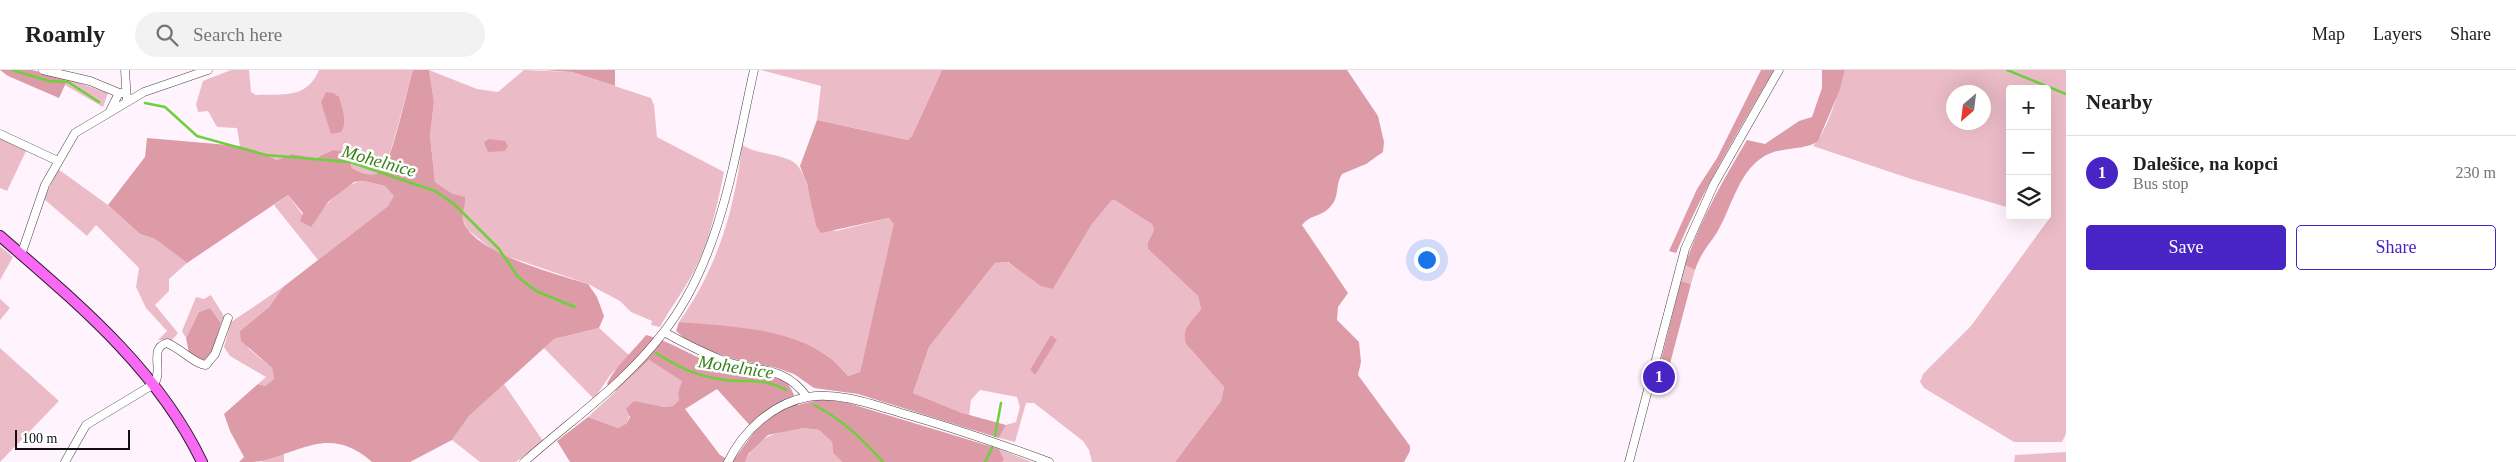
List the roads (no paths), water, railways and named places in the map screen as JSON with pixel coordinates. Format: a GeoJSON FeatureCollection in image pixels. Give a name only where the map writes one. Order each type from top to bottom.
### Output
{"type":"FeatureCollection","features":[{"type":"Feature","properties":{"kind":"main road"},"geometry":{"type":"LineString","coordinates":[[0,236],[107,332],[154,384],[179,420],[202,462]]}},
{"type":"Feature","properties":{"kind":"street"},"geometry":{"type":"LineString","coordinates":[[43,70],[90,81],[122,93],[127,102]]}},
{"type":"Feature","properties":{"kind":"street"},"geometry":{"type":"LineString","coordinates":[[110,111],[122,93],[125,70]]}},
{"type":"Feature","properties":{"kind":"street"},"geometry":{"type":"LineString","coordinates":[[21,255],[46,185],[74,133],[144,92],[208,70]]}},
{"type":"Feature","properties":{"kind":"street"},"geometry":{"type":"LineString","coordinates":[[524,462],[617,384],[664,332],[692,289],[717,225],[754,70]]}},
{"type":"Feature","properties":{"kind":"street"},"geometry":{"type":"LineString","coordinates":[[1629,462],[1685,249],[1714,184],[1779,70]]}},
{"type":"Feature","properties":{"kind":"street"},"geometry":{"type":"LineString","coordinates":[[0,134],[58,161]]}},
{"type":"Feature","properties":{"kind":"street"},"geometry":{"type":"LineString","coordinates":[[65,462],[86,425],[154,384],[159,376],[157,351],[159,346],[167,343],[171,344],[184,351],[196,362],[206,365],[214,354],[228,318]]}},
{"type":"Feature","properties":{"kind":"street"},"geometry":{"type":"LineString","coordinates":[[664,332],[698,350],[727,362],[778,372],[799,386],[807,397]]}},
{"type":"Feature","properties":{"kind":"street"},"geometry":{"type":"LineString","coordinates":[[728,462],[741,440],[753,426],[780,408],[807,397],[826,395],[862,401],[964,431],[1049,462]]}},
{"type":"Feature","properties":{"kind":"waterway","name":"Mohelnice"},"geometry":{"type":"LineString","coordinates":[[12,70],[49,81],[68,82],[99,102]]}},
{"type":"Feature","properties":{"kind":"waterway"},"geometry":{"type":"LineString","coordinates":[[2007,70],[2066,94]]}},
{"type":"Feature","properties":{"kind":"waterway","name":"Mohelnice"},"geometry":{"type":"LineString","coordinates":[[145,103],[165,107],[197,136],[266,155],[350,162],[435,191],[454,204],[499,249],[518,277],[536,291],[575,307]]}},
{"type":"Feature","properties":{"kind":"waterway","name":"Mohelnice"},"geometry":{"type":"LineString","coordinates":[[656,353],[697,374],[725,380],[770,383],[786,390]]}},
{"type":"Feature","properties":{"kind":"waterway"},"geometry":{"type":"LineString","coordinates":[[995,436],[1001,403]]}},
{"type":"Feature","properties":{"kind":"waterway","name":"Mohelnice"},"geometry":{"type":"LineString","coordinates":[[814,405],[851,430],[883,462]]}},
{"type":"Feature","properties":{"kind":"waterway"},"geometry":{"type":"LineString","coordinates":[[985,462],[993,446]]}},
{"type":"Feature","properties":{"kind":"place","name":"Dalešice, na kopci"},"geometry":{"type":"Point","coordinates":[1659,377]}}]}
